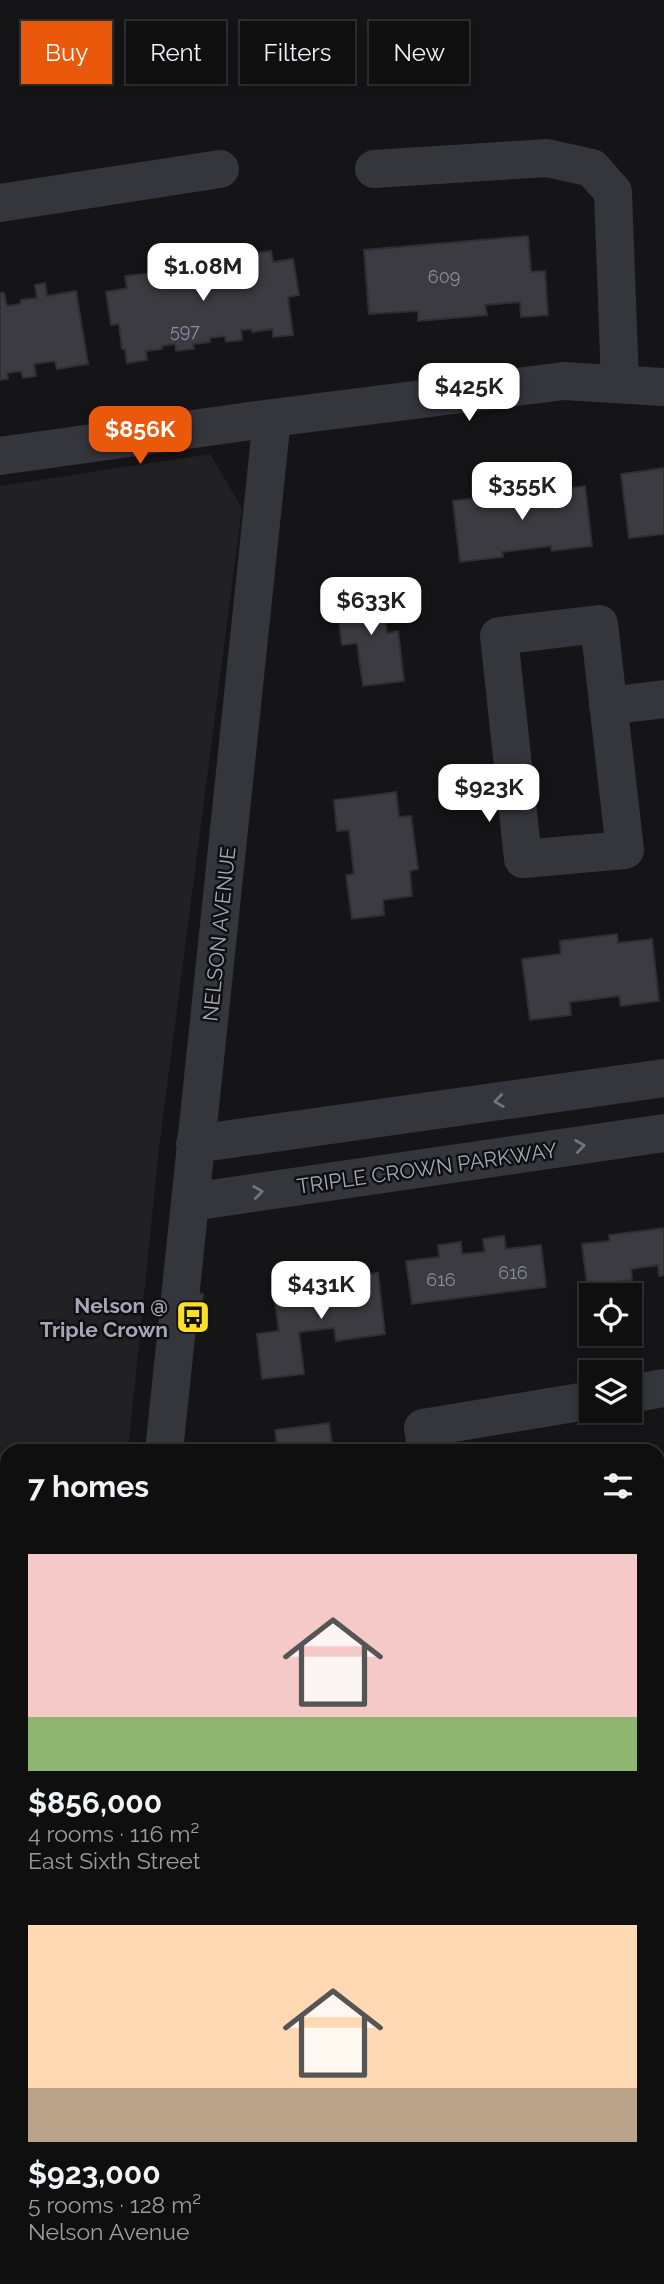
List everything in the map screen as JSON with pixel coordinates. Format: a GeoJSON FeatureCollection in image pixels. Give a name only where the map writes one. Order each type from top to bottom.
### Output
{"type":"FeatureCollection","features":[{"type":"Feature","properties":{"kind":"street"},"geometry":{"type":"LineString","coordinates":[[374,169],[547,158],[592,168],[613,192],[620,384]]}},
{"type":"Feature","properties":{"kind":"street"},"geometry":{"type":"LineString","coordinates":[[0,203],[220,169]]}},
{"type":"Feature","properties":{"kind":"street"},"geometry":{"type":"LineString","coordinates":[[0,456],[564,381],[664,387]]}},
{"type":"Feature","properties":{"kind":"street","name":"NELSON AVENUE"},"geometry":{"type":"LineString","coordinates":[[165,1444],[272,418]]}},
{"type":"Feature","properties":{"kind":"street"},"geometry":{"type":"LineString","coordinates":[[599,624],[608,706],[625,850],[523,859],[499,636],[599,624]]}},
{"type":"Feature","properties":{"kind":"street"},"geometry":{"type":"LineString","coordinates":[[608,706],[664,699]]}},
{"type":"Feature","properties":{"kind":"street"},"geometry":{"type":"LineString","coordinates":[[195,1144],[664,1078]]}},
{"type":"Feature","properties":{"kind":"street","name":"TRIPLE CROWN PARKWAY"},"geometry":{"type":"LineString","coordinates":[[191,1202],[664,1133]]}},
{"type":"Feature","properties":{"kind":"street"},"geometry":{"type":"LineString","coordinates":[[642,1392],[664,1388]]}},
{"type":"Feature","properties":{"kind":"street"},"geometry":{"type":"LineString","coordinates":[[426,1444],[423,1428],[579,1403]]}},
{"type":"Feature","properties":{"kind":"shaded area"},"geometry":{"type":"Polygon","coordinates":[[[210,454],[242,508],[159,1148],[129,1444],[0,1444],[0,486],[210,454]]]}},
{"type":"Feature","properties":{"kind":"building"},"geometry":{"type":"Polygon","coordinates":[[[528,236],[531,272],[545,271],[548,315],[521,317],[520,302],[485,305],[487,315],[418,321],[418,311],[369,314],[364,250],[528,236]]]}},
{"type":"Feature","properties":{"kind":"building"},"geometry":{"type":"Polygon","coordinates":[[[228,250],[230,262],[249,259],[248,254],[271,251],[273,262],[293,259],[299,295],[288,297],[293,335],[273,337],[273,329],[252,332],[252,329],[241,330],[242,340],[226,342],[225,336],[210,338],[210,342],[193,344],[194,349],[176,351],[175,344],[162,346],[162,349],[146,351],[147,360],[127,363],[119,324],[111,325],[106,292],[127,288],[125,276],[151,273],[151,277],[167,275],[165,264],[192,260],[193,268],[217,264],[216,251],[228,250]]]}},
{"type":"Feature","properties":{"kind":"building"},"geometry":{"type":"Polygon","coordinates":[[[45,283],[47,296],[76,291],[88,364],[57,369],[55,361],[34,364],[36,376],[23,378],[21,371],[7,373],[8,379],[0,380],[0,293],[4,293],[7,306],[21,304],[21,300],[37,298],[35,285],[45,283]]]}},
{"type":"Feature","properties":{"kind":"building"},"geometry":{"type":"Polygon","coordinates":[[[664,468],[664,534],[629,538],[621,474],[664,468]]]}},
{"type":"Feature","properties":{"kind":"building"},"geometry":{"type":"Polygon","coordinates":[[[547,484],[547,491],[585,486],[592,546],[552,551],[551,546],[502,552],[503,557],[460,562],[453,501],[492,496],[491,491],[547,484]]]}},
{"type":"Feature","properties":{"kind":"building"},"geometry":{"type":"Polygon","coordinates":[[[382,591],[387,633],[398,631],[404,681],[363,686],[357,643],[342,645],[336,596],[382,591]]]}},
{"type":"Feature","properties":{"kind":"building"},"geometry":{"type":"Polygon","coordinates":[[[396,792],[399,817],[411,816],[418,869],[410,871],[412,896],[383,900],[384,915],[352,919],[346,875],[354,874],[349,830],[337,831],[334,800],[396,792]]]}},
{"type":"Feature","properties":{"kind":"building"},"geometry":{"type":"Polygon","coordinates":[[[617,934],[618,943],[652,939],[659,1001],[621,1006],[619,996],[570,1002],[571,1015],[530,1020],[522,959],[561,954],[560,941],[617,934]]]}},
{"type":"Feature","properties":{"kind":"building"},"geometry":{"type":"Polygon","coordinates":[[[664,1228],[664,1275],[659,1276],[658,1265],[631,1269],[632,1280],[587,1283],[582,1244],[610,1241],[609,1235],[664,1228]]]}},
{"type":"Feature","properties":{"kind":"building"},"geometry":{"type":"Polygon","coordinates":[[[504,1236],[506,1249],[541,1245],[546,1287],[412,1304],[406,1261],[439,1257],[438,1245],[461,1242],[462,1254],[485,1252],[483,1239],[504,1236]]]}},
{"type":"Feature","properties":{"kind":"building"},"geometry":{"type":"Polygon","coordinates":[[[378,1273],[385,1334],[336,1341],[334,1328],[299,1332],[304,1374],[262,1379],[257,1334],[279,1331],[274,1295],[330,1289],[328,1280],[378,1273]]]}},
{"type":"Feature","properties":{"kind":"building"},"geometry":{"type":"Polygon","coordinates":[[[191,1292],[203,1294],[200,1314],[188,1312],[191,1292]]]}},
{"type":"Feature","properties":{"kind":"building"},"geometry":{"type":"Polygon","coordinates":[[[329,1423],[332,1444],[277,1444],[275,1430],[329,1423]]]}},
{"type":"Feature","properties":{"kind":"place","name":"Nelson @ Triple Crown"},"geometry":{"type":"Point","coordinates":[193,1317]}}]}
